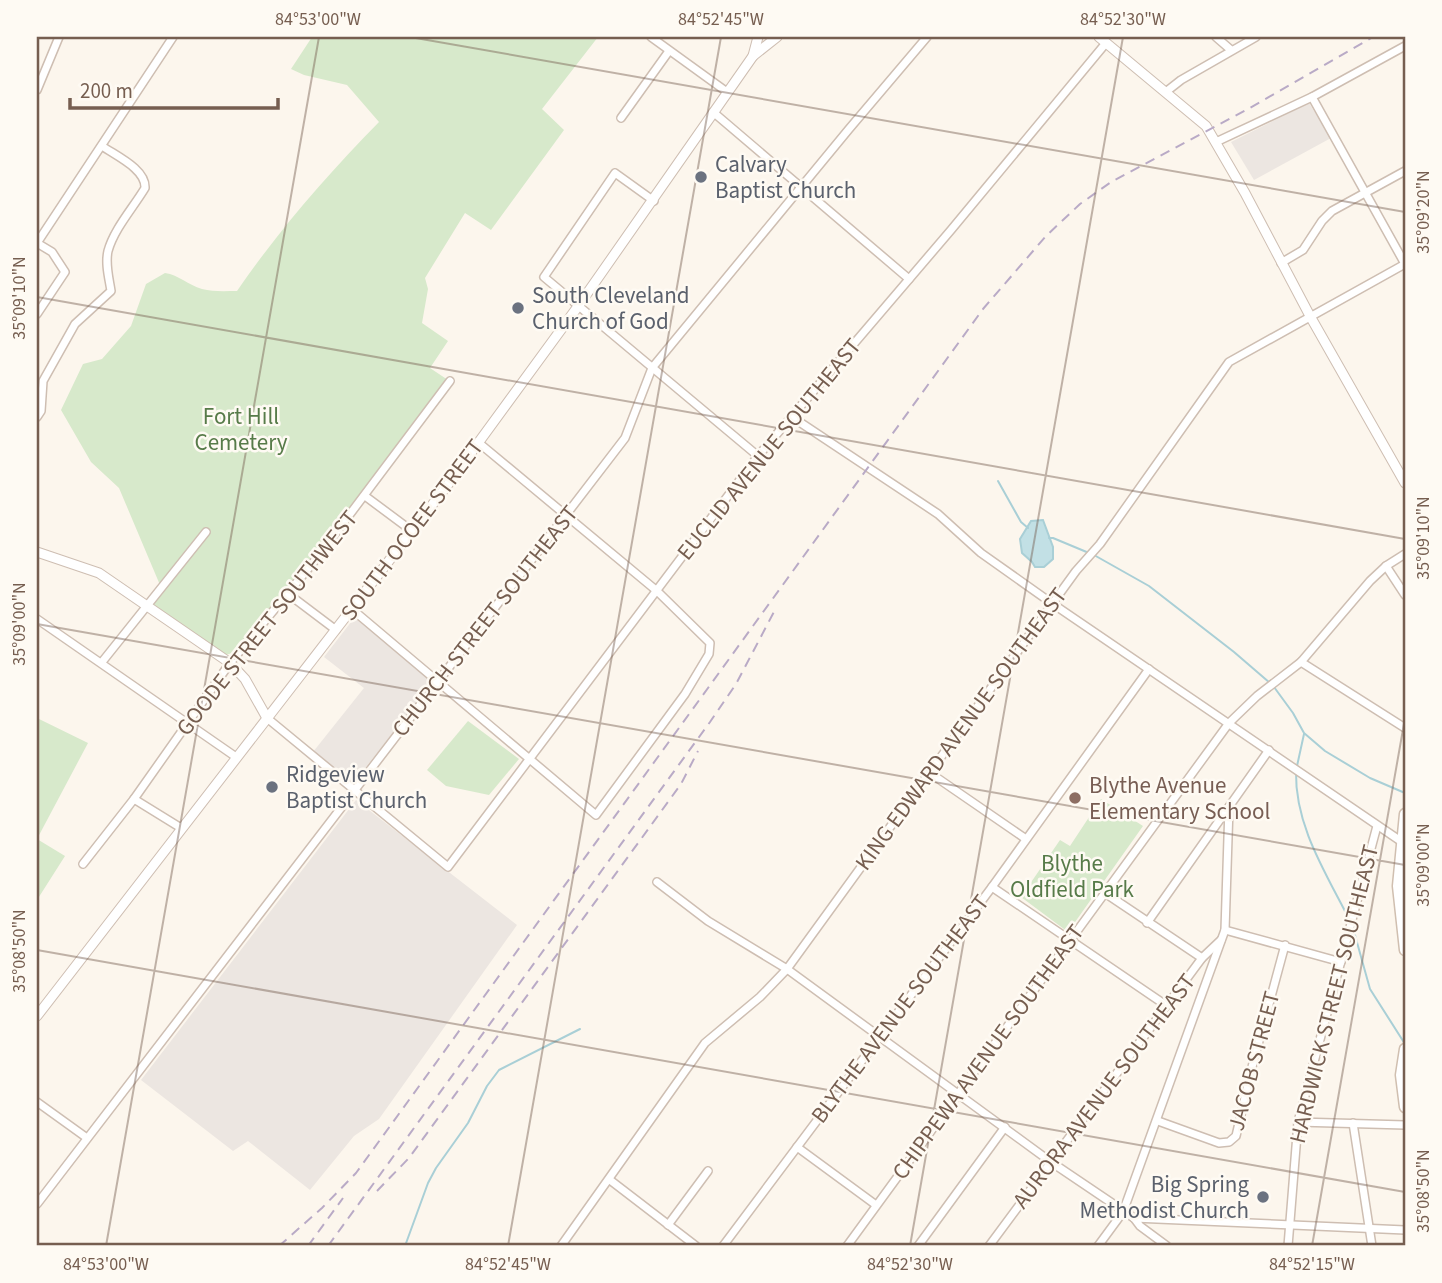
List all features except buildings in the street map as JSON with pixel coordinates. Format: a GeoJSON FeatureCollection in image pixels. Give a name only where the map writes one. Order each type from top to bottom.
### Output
{"type":"FeatureCollection","features":[{"type":"Feature","properties":{"kind":"main road"},"geometry":{"type":"LineString","coordinates":[[1405,814],[1398,887],[1405,950]]}},
{"type":"Feature","properties":{"kind":"main road"},"geometry":{"type":"LineString","coordinates":[[1405,1048],[1401,1083],[1405,1107]]}},
{"type":"Feature","properties":{"kind":"street"},"geometry":{"type":"LineString","coordinates":[[37,90],[60,37]]}},
{"type":"Feature","properties":{"kind":"street"},"geometry":{"type":"LineString","coordinates":[[37,314],[65,272],[52,252],[37,243],[173,37]]}},
{"type":"Feature","properties":{"kind":"street"},"geometry":{"type":"LineString","coordinates":[[650,37],[727,92]]}},
{"type":"Feature","properties":{"kind":"street"},"geometry":{"type":"LineString","coordinates":[[753,56],[758,37]]}},
{"type":"Feature","properties":{"kind":"street","name":"SOUTH OCOEE STREET"},"geometry":{"type":"LineString","coordinates":[[37,1016],[353,610],[479,443],[654,201],[753,56],[777,37]]}},
{"type":"Feature","properties":{"kind":"street","name":"CHURCH STREET SOUTHEAST"},"geometry":{"type":"LineString","coordinates":[[37,1205],[625,438],[652,368],[927,37]]}},
{"type":"Feature","properties":{"kind":"street"},"geometry":{"type":"LineString","coordinates":[[1216,37],[1231,50]]}},
{"type":"Feature","properties":{"kind":"street"},"geometry":{"type":"LineString","coordinates":[[1167,92],[1181,80],[1256,37]]}},
{"type":"Feature","properties":{"kind":"street"},"geometry":{"type":"LineString","coordinates":[[1103,40],[1206,126],[1405,484]]}},
{"type":"Feature","properties":{"kind":"street","name":"EUCLID AVENUE SOUTHEAST"},"geometry":{"type":"LineString","coordinates":[[354,789],[447,867],[758,456],[909,279],[1103,40]]}},
{"type":"Feature","properties":{"kind":"street"},"geometry":{"type":"LineString","coordinates":[[1216,142],[1311,97],[1405,46]]}},
{"type":"Feature","properties":{"kind":"street"},"geometry":{"type":"LineString","coordinates":[[621,118],[669,51]]}},
{"type":"Feature","properties":{"kind":"street"},"geometry":{"type":"LineString","coordinates":[[1311,97],[1405,264]]}},
{"type":"Feature","properties":{"kind":"street"},"geometry":{"type":"LineString","coordinates":[[713,112],[909,279]]}},
{"type":"Feature","properties":{"kind":"street"},"geometry":{"type":"LineString","coordinates":[[37,418],[41,411],[43,381],[75,324],[111,290],[108,251],[145,188],[144,177],[102,146]]}},
{"type":"Feature","properties":{"kind":"street"},"geometry":{"type":"LineString","coordinates":[[1281,263],[1303,250],[1322,220],[1332,211],[1405,171]]}},
{"type":"Feature","properties":{"kind":"street"},"geometry":{"type":"LineString","coordinates":[[654,201],[615,173],[544,277],[758,456]]}},
{"type":"Feature","properties":{"kind":"street","name":"KING EDWARD AVENUE SOUTHEAST"},"geometry":{"type":"LineString","coordinates":[[561,1246],[705,1043],[760,997],[787,969],[1076,571],[1100,544],[1229,362],[1405,264]]}},
{"type":"Feature","properties":{"kind":"street","name":"GOODE STREET SOUTHWEST"},"geometry":{"type":"LineString","coordinates":[[83,864],[134,799],[230,663],[365,496],[450,381]]}},
{"type":"Feature","properties":{"kind":"street"},"geometry":{"type":"LineString","coordinates":[[792,416],[938,514],[981,553],[1053,604],[1403,842]]}},
{"type":"Feature","properties":{"kind":"street"},"geometry":{"type":"LineString","coordinates":[[353,610],[440,681],[596,816],[698,674],[711,649],[706,637],[657,591],[479,443]]}},
{"type":"Feature","properties":{"kind":"street"},"geometry":{"type":"LineString","coordinates":[[365,496],[412,531]]}},
{"type":"Feature","properties":{"kind":"street"},"geometry":{"type":"LineString","coordinates":[[102,662],[206,532]]}},
{"type":"Feature","properties":{"kind":"street"},"geometry":{"type":"LineString","coordinates":[[37,552],[99,573],[230,663],[245,679],[267,718],[354,789]]}},
{"type":"Feature","properties":{"kind":"street","name":"CHIPPEWA AVENUE SOUTHEAST"},"geometry":{"type":"LineString","coordinates":[[847,1246],[1229,723],[1265,689],[1301,662],[1370,581],[1386,566],[1405,554]]}},
{"type":"Feature","properties":{"kind":"street"},"geometry":{"type":"LineString","coordinates":[[1386,566],[1405,595]]}},
{"type":"Feature","properties":{"kind":"street"},"geometry":{"type":"LineString","coordinates":[[287,593],[336,630]]}},
{"type":"Feature","properties":{"kind":"street"},"geometry":{"type":"LineString","coordinates":[[37,619],[236,757]]}},
{"type":"Feature","properties":{"kind":"street"},"geometry":{"type":"LineString","coordinates":[[1301,662],[1405,728]]}},
{"type":"Feature","properties":{"kind":"street","name":"BLYTHE AVENUE SOUTHEAST"},"geometry":{"type":"LineString","coordinates":[[723,1246],[992,887],[1149,669]]}},
{"type":"Feature","properties":{"kind":"street"},"geometry":{"type":"LineString","coordinates":[[1147,923],[1269,750]]}},
{"type":"Feature","properties":{"kind":"street"},"geometry":{"type":"LineString","coordinates":[[930,773],[1026,839]]}},
{"type":"Feature","properties":{"kind":"street"},"geometry":{"type":"LineString","coordinates":[[134,799],[181,828]]}},
{"type":"Feature","properties":{"kind":"street"},"geometry":{"type":"LineString","coordinates":[[1098,1246],[1123,1212],[1225,930],[1229,807]]}},
{"type":"Feature","properties":{"kind":"street","name":"HARDWICK STREET SOUTHEAST"},"geometry":{"type":"LineString","coordinates":[[1288,1246],[1298,1122],[1377,826]]}},
{"type":"Feature","properties":{"kind":"street"},"geometry":{"type":"LineString","coordinates":[[657,882],[708,921],[787,969],[1051,1162],[1134,1218],[1140,1226],[1167,1246]]}},
{"type":"Feature","properties":{"kind":"street"},"geometry":{"type":"LineString","coordinates":[[992,887],[1167,1006]]}},
{"type":"Feature","properties":{"kind":"street"},"geometry":{"type":"LineString","coordinates":[[1105,893],[1202,958]]}},
{"type":"Feature","properties":{"kind":"street"},"geometry":{"type":"LineString","coordinates":[[1225,930],[1342,962]]}},
{"type":"Feature","properties":{"kind":"street","name":"AURORA AVENUE SOUTHEAST"},"geometry":{"type":"LineString","coordinates":[[989,1246],[1202,958],[1222,939]]}},
{"type":"Feature","properties":{"kind":"street","name":"JACOB STREET"},"geometry":{"type":"LineString","coordinates":[[1157,1121],[1219,1143],[1229,1142],[1236,1136],[1285,945]]}},
{"type":"Feature","properties":{"kind":"street"},"geometry":{"type":"LineString","coordinates":[[37,1102],[87,1138]]}},
{"type":"Feature","properties":{"kind":"street"},"geometry":{"type":"LineString","coordinates":[[1298,1122],[1405,1125]]}},
{"type":"Feature","properties":{"kind":"street"},"geometry":{"type":"LineString","coordinates":[[1353,1123],[1372,1246]]}},
{"type":"Feature","properties":{"kind":"street"},"geometry":{"type":"LineString","coordinates":[[918,1246],[1005,1127]]}},
{"type":"Feature","properties":{"kind":"street"},"geometry":{"type":"LineString","coordinates":[[797,1147],[876,1205]]}},
{"type":"Feature","properties":{"kind":"street"},"geometry":{"type":"LineString","coordinates":[[668,1225],[708,1171]]}},
{"type":"Feature","properties":{"kind":"street"},"geometry":{"type":"LineString","coordinates":[[610,1180],[696,1246]]}},
{"type":"Feature","properties":{"kind":"street"},"geometry":{"type":"LineString","coordinates":[[1134,1218],[1405,1230]]}},
{"type":"Feature","properties":{"kind":"shaded area"},"geometry":{"type":"Polygon","coordinates":[[[1309,103],[1331,138],[1254,180],[1231,142],[1309,103]]]}},
{"type":"Feature","properties":{"kind":"shaded area"},"geometry":{"type":"Polygon","coordinates":[[[355,617],[436,679],[353,783],[313,752],[364,688],[324,657],[355,617]]]}},
{"type":"Feature","properties":{"kind":"shaded area"},"geometry":{"type":"Polygon","coordinates":[[[356,800],[517,925],[379,1119],[354,1136],[310,1190],[248,1141],[233,1151],[141,1080],[356,800]]]}},
{"type":"Feature","properties":{"kind":"green space","name":"Fort Hill Cemetery"},"geometry":{"type":"Polygon","coordinates":[[[312,37],[598,37],[542,109],[564,130],[491,230],[465,213],[425,278],[428,289],[422,323],[448,341],[430,368],[448,380],[315,556],[233,653],[225,655],[148,601],[160,585],[119,488],[91,462],[61,410],[83,364],[102,359],[131,326],[146,284],[165,273],[202,289],[237,291],[304,203],[379,122],[347,85],[304,75],[291,69],[312,37]]]}},
{"type":"Feature","properties":{"kind":"green space"},"geometry":{"type":"Polygon","coordinates":[[[37,718],[88,743],[37,839],[37,718]]]}},
{"type":"Feature","properties":{"kind":"green space"},"geometry":{"type":"Polygon","coordinates":[[[468,721],[519,759],[489,795],[446,786],[427,770],[468,721]]]}},
{"type":"Feature","properties":{"kind":"green space","name":"Blythe Oldfield Park"},"geometry":{"type":"Polygon","coordinates":[[[1101,799],[1143,826],[1068,932],[1021,897],[1060,840],[1070,846],[1101,799]]]}},
{"type":"Feature","properties":{"kind":"green space"},"geometry":{"type":"Polygon","coordinates":[[[37,839],[65,856],[37,900],[37,839]]]}},
{"type":"Feature","properties":{"kind":"water"},"geometry":{"type":"Polygon","coordinates":[[[1043,520],[1053,547],[1053,559],[1044,567],[1035,567],[1022,553],[1020,539],[1031,521],[1043,520]]]}},
{"type":"Feature","properties":{"kind":"waterway"},"geometry":{"type":"LineString","coordinates":[[998,481],[1021,522],[1028,528]]}},
{"type":"Feature","properties":{"kind":"waterway"},"geometry":{"type":"LineString","coordinates":[[1049,538],[1089,553]]}},
{"type":"Feature","properties":{"kind":"waterway"},"geometry":{"type":"LineString","coordinates":[[1094,555],[1149,586],[1270,683]]}},
{"type":"Feature","properties":{"kind":"waterway"},"geometry":{"type":"LineString","coordinates":[[1274,687],[1304,733],[1325,751],[1370,778],[1405,793]]}},
{"type":"Feature","properties":{"kind":"waterway"},"geometry":{"type":"LineString","coordinates":[[1297,766],[1304,734]]}},
{"type":"Feature","properties":{"kind":"waterway"},"geometry":{"type":"LineString","coordinates":[[1296,772],[1297,792],[1306,830],[1349,919]]}},
{"type":"Feature","properties":{"kind":"waterway"},"geometry":{"type":"LineString","coordinates":[[1353,928],[1370,989],[1405,1044]]}},
{"type":"Feature","properties":{"kind":"waterway"},"geometry":{"type":"LineString","coordinates":[[405,1246],[436,1168],[468,1123],[487,1086],[499,1070],[580,1029]]}},
{"type":"Feature","properties":{"kind":"railway"},"geometry":{"type":"LineString","coordinates":[[279,1246],[356,1173],[983,309],[1046,236],[1080,204],[1111,182],[1248,109],[1373,37]]}},
{"type":"Feature","properties":{"kind":"railway"},"geometry":{"type":"LineString","coordinates":[[328,1246],[710,722],[736,684],[776,608]]}},
{"type":"Feature","properties":{"kind":"railway"},"geometry":{"type":"LineString","coordinates":[[377,1191],[409,1158],[681,784],[698,751]]}},
{"type":"Feature","properties":{"kind":"railway"},"geometry":{"type":"LineString","coordinates":[[308,1246],[343,1198]]}},
{"type":"Feature","properties":{"kind":"place","name":"Calvary Baptist Church"},"geometry":{"type":"Point","coordinates":[701,177]}},
{"type":"Feature","properties":{"kind":"place","name":"South Cleveland Church of God"},"geometry":{"type":"Point","coordinates":[518,308]}},
{"type":"Feature","properties":{"kind":"place","name":"Ridgeview Baptist Church"},"geometry":{"type":"Point","coordinates":[272,787]}},
{"type":"Feature","properties":{"kind":"place","name":"Blythe Avenue Elementary School"},"geometry":{"type":"Point","coordinates":[1075,798]}},
{"type":"Feature","properties":{"kind":"place","name":"Big Spring Methodist Church"},"geometry":{"type":"Point","coordinates":[1263,1197]}}]}
